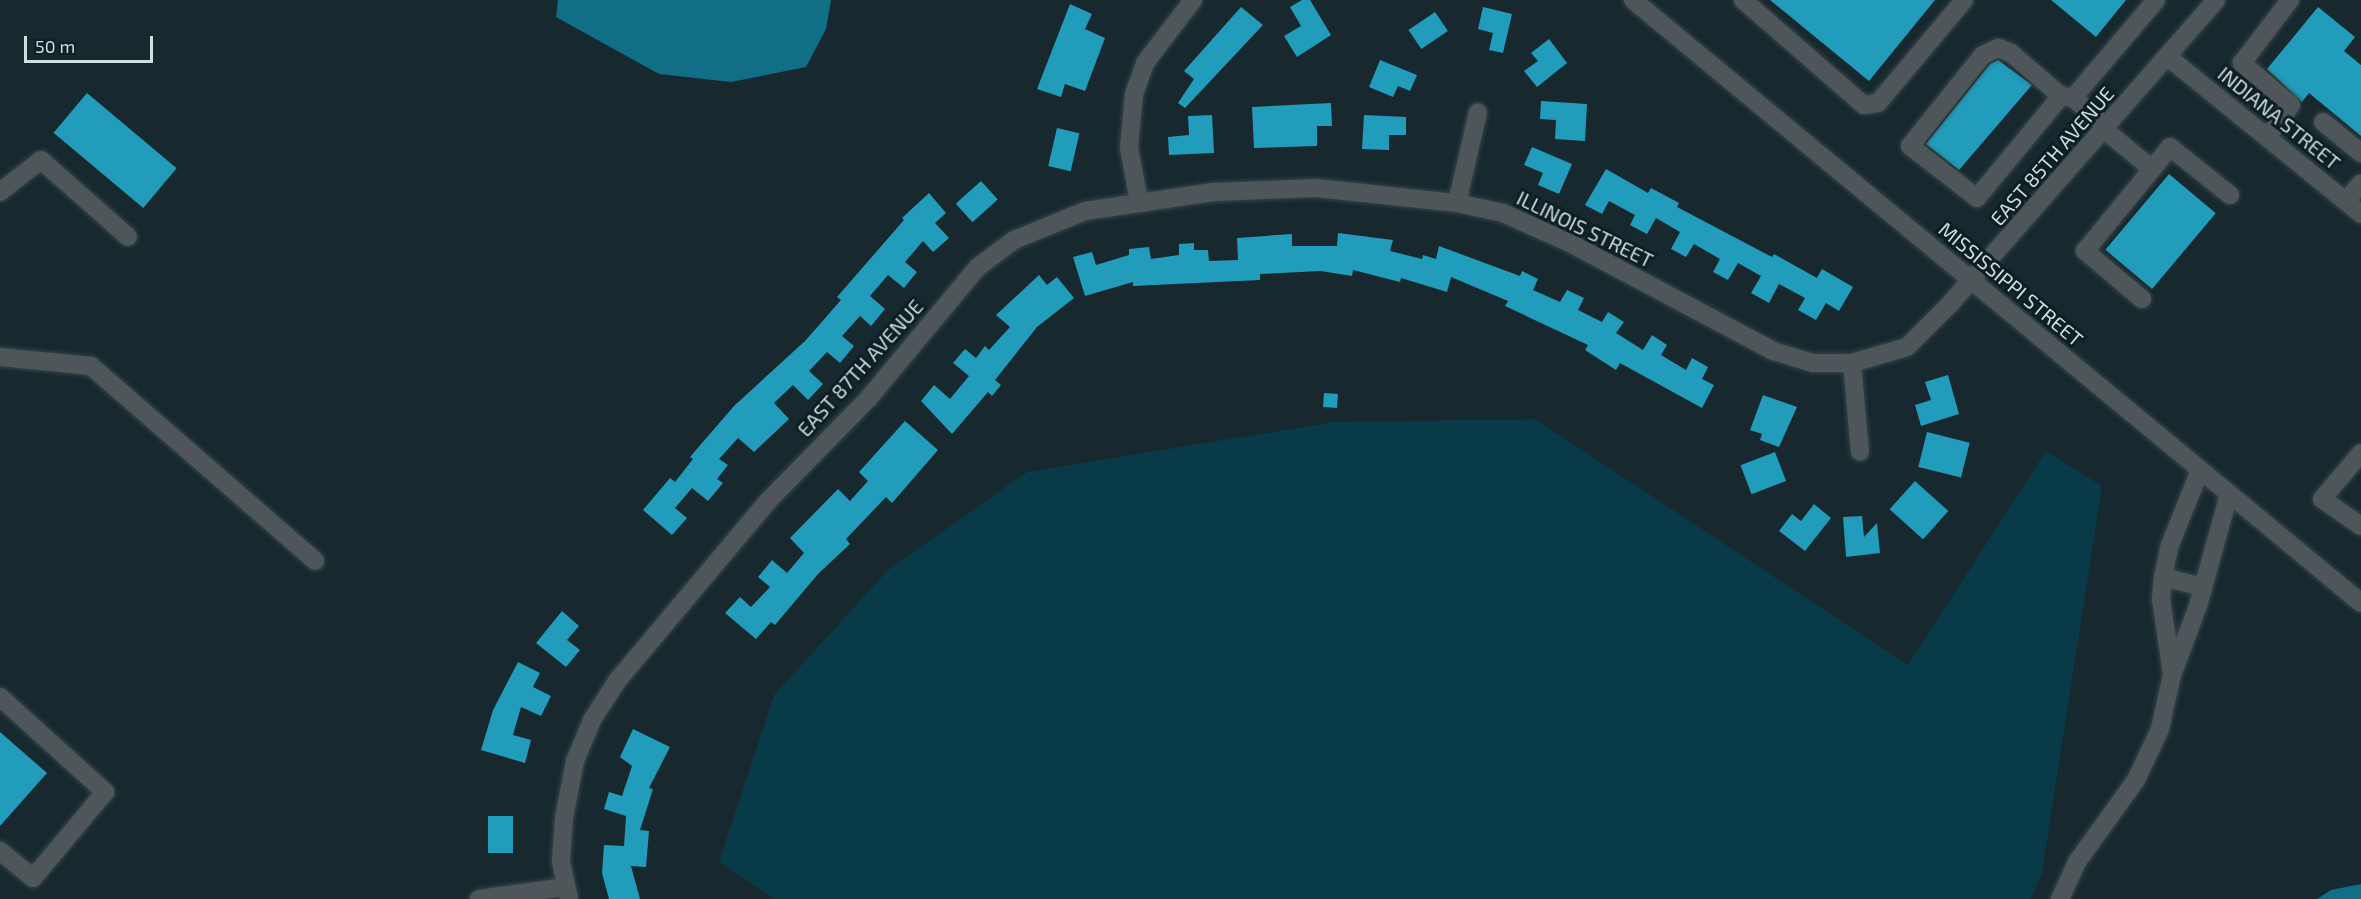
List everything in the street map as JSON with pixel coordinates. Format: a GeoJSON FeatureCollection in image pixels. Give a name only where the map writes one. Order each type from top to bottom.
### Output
{"type":"FeatureCollection","features":[{"type":"Feature","properties":{"kind":"street"},"geometry":{"type":"LineString","coordinates":[[1139,201],[1129,148],[1134,94],[1145,63],[1193,0]]}},
{"type":"Feature","properties":{"kind":"street","name":"MISSISSIPPI STREET"},"geometry":{"type":"LineString","coordinates":[[1633,0],[2361,603]]}},
{"type":"Feature","properties":{"kind":"street"},"geometry":{"type":"LineString","coordinates":[[1743,0],[1864,105],[1878,104],[1964,0]]}},
{"type":"Feature","properties":{"kind":"street"},"geometry":{"type":"LineString","coordinates":[[2152,169],[2106,129],[2067,97],[2011,53],[1998,48],[1983,55],[1910,146],[1977,198],[2067,97],[2156,0]]}},
{"type":"Feature","properties":{"kind":"street","name":"EAST 85TH AVENUE"},"geometry":{"type":"LineString","coordinates":[[1852,363],[1907,347],[1973,281],[2216,0]]}},
{"type":"Feature","properties":{"kind":"street"},"geometry":{"type":"LineString","coordinates":[[2267,137],[2290,105],[2242,63],[2290,0]]}},
{"type":"Feature","properties":{"kind":"street","name":"INDIANA STREET"},"geometry":{"type":"LineString","coordinates":[[2168,57],[2361,213]]}},
{"type":"Feature","properties":{"kind":"street"},"geometry":{"type":"LineString","coordinates":[[1457,203],[1478,112]]}},
{"type":"Feature","properties":{"kind":"street"},"geometry":{"type":"LineString","coordinates":[[2323,122],[2361,153]]}},
{"type":"Feature","properties":{"kind":"street"},"geometry":{"type":"LineString","coordinates":[[2142,299],[2085,251],[2170,147],[2230,195]]}},
{"type":"Feature","properties":{"kind":"street"},"geometry":{"type":"LineString","coordinates":[[0,192],[41,160],[128,237]]}},
{"type":"Feature","properties":{"kind":"street"},"geometry":{"type":"LineString","coordinates":[[2346,201],[2361,183]]}},
{"type":"Feature","properties":{"kind":"street","name":"ILLINOIS STREET"},"geometry":{"type":"LineString","coordinates":[[1139,201],[1214,192],[1316,188],[1457,203],[1503,213],[1572,244],[1773,351],[1813,363],[1852,363]]}},
{"type":"Feature","properties":{"kind":"street","name":"EAST 87TH AVENUE"},"geometry":{"type":"LineString","coordinates":[[567,893],[561,861],[564,818],[575,761],[592,720],[659,632],[767,502],[868,399],[978,267],[1034,230],[1085,211],[1139,201]]}},
{"type":"Feature","properties":{"kind":"street"},"geometry":{"type":"LineString","coordinates":[[0,357],[92,366],[315,561]]}},
{"type":"Feature","properties":{"kind":"street"},"geometry":{"type":"LineString","coordinates":[[1852,363],[1860,452]]}},
{"type":"Feature","properties":{"kind":"street"},"geometry":{"type":"LineString","coordinates":[[2361,453],[2322,499],[2361,526]]}},
{"type":"Feature","properties":{"kind":"street"},"geometry":{"type":"LineString","coordinates":[[2172,675],[2161,599],[2163,577],[2170,545],[2200,470]]}},
{"type":"Feature","properties":{"kind":"street"},"geometry":{"type":"LineString","coordinates":[[2061,899],[2077,862],[2136,780],[2160,729],[2172,675],[2203,587],[2229,494]]}},
{"type":"Feature","properties":{"kind":"street"},"geometry":{"type":"LineString","coordinates":[[2163,577],[2203,587]]}},
{"type":"Feature","properties":{"kind":"street"},"geometry":{"type":"LineString","coordinates":[[0,697],[105,792],[33,878],[0,851]]}},
{"type":"Feature","properties":{"kind":"street"},"geometry":{"type":"LineString","coordinates":[[479,899],[567,893]]}},
{"type":"Feature","properties":{"kind":"shaded area"},"geometry":{"type":"Polygon","coordinates":[[[558,0],[831,0],[826,29],[806,67],[731,82],[659,74],[556,17],[558,0]]]}},
{"type":"Feature","properties":{"kind":"shaded area"},"geometry":{"type":"Polygon","coordinates":[[[1535,419],[1908,665],[2046,451],[2102,486],[2042,873],[2031,899],[774,899],[719,862],[774,695],[888,570],[1027,472],[1334,422],[1535,419]]]}},
{"type":"Feature","properties":{"kind":"shaded area"},"geometry":{"type":"Polygon","coordinates":[[[2361,884],[2361,899],[2317,899],[2331,890],[2361,884]]]}},
{"type":"Feature","properties":{"kind":"building"},"geometry":{"type":"Polygon","coordinates":[[[1302,0],[1310,0],[1331,35],[1297,57],[1284,36],[1301,26],[1290,7],[1302,0]]]}},
{"type":"Feature","properties":{"kind":"building"},"geometry":{"type":"Polygon","coordinates":[[[1770,0],[1935,0],[1869,81],[1770,0]]]}},
{"type":"Feature","properties":{"kind":"building"},"geometry":{"type":"Polygon","coordinates":[[[2051,0],[2126,0],[2096,37],[2051,0]]]}},
{"type":"Feature","properties":{"kind":"building"},"geometry":{"type":"Polygon","coordinates":[[[1070,4],[1092,14],[1085,29],[1105,38],[1085,91],[1065,84],[1061,97],[1037,89],[1070,4]]]}},
{"type":"Feature","properties":{"kind":"building"},"geometry":{"type":"Polygon","coordinates":[[[1241,7],[1263,25],[1185,108],[1178,103],[1194,79],[1184,71],[1241,7]]]}},
{"type":"Feature","properties":{"kind":"building"},"geometry":{"type":"Polygon","coordinates":[[[1483,7],[1512,14],[1503,53],[1489,50],[1493,33],[1478,29],[1483,7]]]}},
{"type":"Feature","properties":{"kind":"building"},"geometry":{"type":"Polygon","coordinates":[[[2318,7],[2355,37],[2344,51],[2361,65],[2361,136],[2309,93],[2302,102],[2267,69],[2318,7]]]}},
{"type":"Feature","properties":{"kind":"building"},"geometry":{"type":"Polygon","coordinates":[[[1435,12],[1448,31],[1421,49],[1408,30],[1435,12]]]}},
{"type":"Feature","properties":{"kind":"building"},"geometry":{"type":"Polygon","coordinates":[[[1549,39],[1567,63],[1537,87],[1524,71],[1538,61],[1531,53],[1549,39]]]}},
{"type":"Feature","properties":{"kind":"building"},"geometry":{"type":"Polygon","coordinates":[[[1380,60],[1417,75],[1410,91],[1398,86],[1393,97],[1369,87],[1380,60]]]}},
{"type":"Feature","properties":{"kind":"building"},"geometry":{"type":"Polygon","coordinates":[[[1998,60],[2032,85],[1959,170],[1926,144],[1990,64],[1998,60]]]}},
{"type":"Feature","properties":{"kind":"building"},"geometry":{"type":"Polygon","coordinates":[[[87,93],[177,168],[143,208],[54,133],[87,93]]]}},
{"type":"Feature","properties":{"kind":"building"},"geometry":{"type":"Polygon","coordinates":[[[1541,101],[1587,104],[1585,141],[1555,139],[1556,120],[1540,119],[1541,101]]]}},
{"type":"Feature","properties":{"kind":"building"},"geometry":{"type":"Polygon","coordinates":[[[1331,103],[1332,126],[1317,126],[1317,146],[1254,148],[1252,107],[1331,103]]]}},
{"type":"Feature","properties":{"kind":"building"},"geometry":{"type":"Polygon","coordinates":[[[1212,115],[1214,153],[1169,155],[1168,137],[1189,135],[1188,116],[1212,115]]]}},
{"type":"Feature","properties":{"kind":"building"},"geometry":{"type":"Polygon","coordinates":[[[1364,115],[1406,117],[1406,135],[1389,135],[1389,150],[1362,149],[1364,115]]]}},
{"type":"Feature","properties":{"kind":"building"},"geometry":{"type":"Polygon","coordinates":[[[1057,128],[1079,133],[1071,171],[1048,166],[1057,128]]]}},
{"type":"Feature","properties":{"kind":"building"},"geometry":{"type":"Polygon","coordinates":[[[1532,147],[1572,164],[1559,194],[1538,185],[1543,173],[1524,165],[1532,147]]]}},
{"type":"Feature","properties":{"kind":"building"},"geometry":{"type":"Polygon","coordinates":[[[1606,169],[1648,193],[1651,188],[1679,203],[1677,207],[1772,257],[1774,254],[1817,278],[1822,269],[1853,287],[1839,311],[1826,303],[1816,320],[1798,310],[1805,298],[1779,284],[1769,303],[1751,293],[1761,276],[1738,263],[1728,280],[1713,272],[1720,259],[1694,244],[1686,257],[1671,249],[1680,232],[1656,218],[1647,234],[1630,225],[1635,215],[1609,201],[1602,214],[1585,205],[1606,169]]]}},
{"type":"Feature","properties":{"kind":"building"},"geometry":{"type":"Polygon","coordinates":[[[2169,174],[2216,213],[2152,289],[2105,250],[2169,174]]]}},
{"type":"Feature","properties":{"kind":"building"},"geometry":{"type":"Polygon","coordinates":[[[981,181],[998,200],[972,222],[956,204],[981,181]]]}},
{"type":"Feature","properties":{"kind":"building"},"geometry":{"type":"Polygon","coordinates":[[[929,193],[946,213],[935,223],[949,238],[933,252],[923,241],[905,262],[917,272],[904,288],[888,275],[870,296],[885,309],[871,326],[860,316],[842,336],[854,346],[840,363],[827,352],[809,371],[823,384],[808,400],[793,385],[774,403],[789,419],[754,452],[738,438],[719,459],[728,465],[717,479],[723,483],[708,501],[692,488],[675,508],[687,518],[672,535],[643,510],[670,478],[675,482],[693,459],[690,457],[734,406],[805,341],[841,300],[837,297],[904,220],[902,218],[929,193]]]}},
{"type":"Feature","properties":{"kind":"building"},"geometry":{"type":"Polygon","coordinates":[[[1338,233],[1393,240],[1390,251],[1422,259],[1423,255],[1436,259],[1439,246],[1520,276],[1522,271],[1538,279],[1533,290],[1560,302],[1567,290],[1584,298],[1578,310],[1602,322],[1608,312],[1624,322],[1616,333],[1643,350],[1652,335],[1667,345],[1661,355],[1686,370],[1692,358],[1708,367],[1702,379],[1714,385],[1702,408],[1620,363],[1616,370],[1585,350],[1588,345],[1505,306],[1508,301],[1451,277],[1447,292],[1401,278],[1400,282],[1353,270],[1352,276],[1321,271],[1260,274],[1260,280],[1133,286],[1133,282],[1085,296],[1073,257],[1092,252],[1096,265],[1129,255],[1129,249],[1149,247],[1151,259],[1179,255],[1179,244],[1194,243],[1194,250],[1208,250],[1209,261],[1238,260],[1237,238],[1292,234],[1292,246],[1337,246],[1338,233]]]}},
{"type":"Feature","properties":{"kind":"building"},"geometry":{"type":"Polygon","coordinates":[[[1039,275],[1047,285],[1057,277],[1074,298],[1037,327],[995,380],[1001,385],[992,396],[988,392],[952,434],[921,401],[934,385],[950,399],[969,376],[953,363],[965,349],[976,358],[985,346],[989,350],[1010,327],[996,315],[1039,275]]]}},
{"type":"Feature","properties":{"kind":"building"},"geometry":{"type":"Polygon","coordinates":[[[1948,375],[1959,414],[1921,426],[1915,405],[1931,400],[1925,382],[1948,375]]]}},
{"type":"Feature","properties":{"kind":"building"},"geometry":{"type":"Polygon","coordinates":[[[1324,393],[1338,394],[1337,408],[1323,407],[1324,393]]]}},
{"type":"Feature","properties":{"kind":"building"},"geometry":{"type":"Polygon","coordinates":[[[1763,395],[1797,407],[1779,447],[1760,440],[1762,434],[1750,430],[1763,395]]]}},
{"type":"Feature","properties":{"kind":"building"},"geometry":{"type":"Polygon","coordinates":[[[905,421],[938,450],[892,503],[886,497],[846,539],[850,544],[818,574],[775,625],[771,622],[756,639],[725,613],[740,597],[751,607],[770,587],[758,577],[772,560],[787,573],[804,553],[790,538],[838,489],[850,501],[868,481],[859,472],[905,421]]]}},
{"type":"Feature","properties":{"kind":"building"},"geometry":{"type":"Polygon","coordinates":[[[1927,432],[1970,443],[1961,478],[1918,467],[1927,432]]]}},
{"type":"Feature","properties":{"kind":"building"},"geometry":{"type":"Polygon","coordinates":[[[1775,452],[1786,481],[1752,494],[1740,465],[1775,452]]]}},
{"type":"Feature","properties":{"kind":"building"},"geometry":{"type":"Polygon","coordinates":[[[1915,481],[1948,511],[1923,539],[1890,509],[1915,481]]]}},
{"type":"Feature","properties":{"kind":"building"},"geometry":{"type":"Polygon","coordinates":[[[1814,504],[1831,518],[1805,551],[1779,531],[1792,514],[1801,521],[1814,504]]]}},
{"type":"Feature","properties":{"kind":"building"},"geometry":{"type":"Polygon","coordinates":[[[1862,516],[1864,537],[1877,523],[1880,553],[1846,557],[1843,517],[1862,516]]]}},
{"type":"Feature","properties":{"kind":"building"},"geometry":{"type":"Polygon","coordinates":[[[562,611],[579,626],[567,640],[580,650],[566,667],[536,643],[562,611]]]}},
{"type":"Feature","properties":{"kind":"building"},"geometry":{"type":"Polygon","coordinates":[[[518,662],[540,673],[533,687],[551,696],[541,716],[521,707],[513,735],[531,740],[525,763],[481,750],[493,710],[518,662]]]}},
{"type":"Feature","properties":{"kind":"building"},"geometry":{"type":"Polygon","coordinates":[[[633,729],[670,747],[649,788],[653,789],[640,830],[649,831],[646,867],[631,866],[640,899],[609,899],[602,873],[604,845],[624,846],[626,816],[604,809],[609,792],[622,796],[632,766],[620,757],[633,729]]]}},
{"type":"Feature","properties":{"kind":"building"},"geometry":{"type":"Polygon","coordinates":[[[0,732],[47,773],[0,826],[0,732]]]}},
{"type":"Feature","properties":{"kind":"building"},"geometry":{"type":"Polygon","coordinates":[[[488,816],[513,816],[513,853],[488,853],[488,816]]]}}]}
